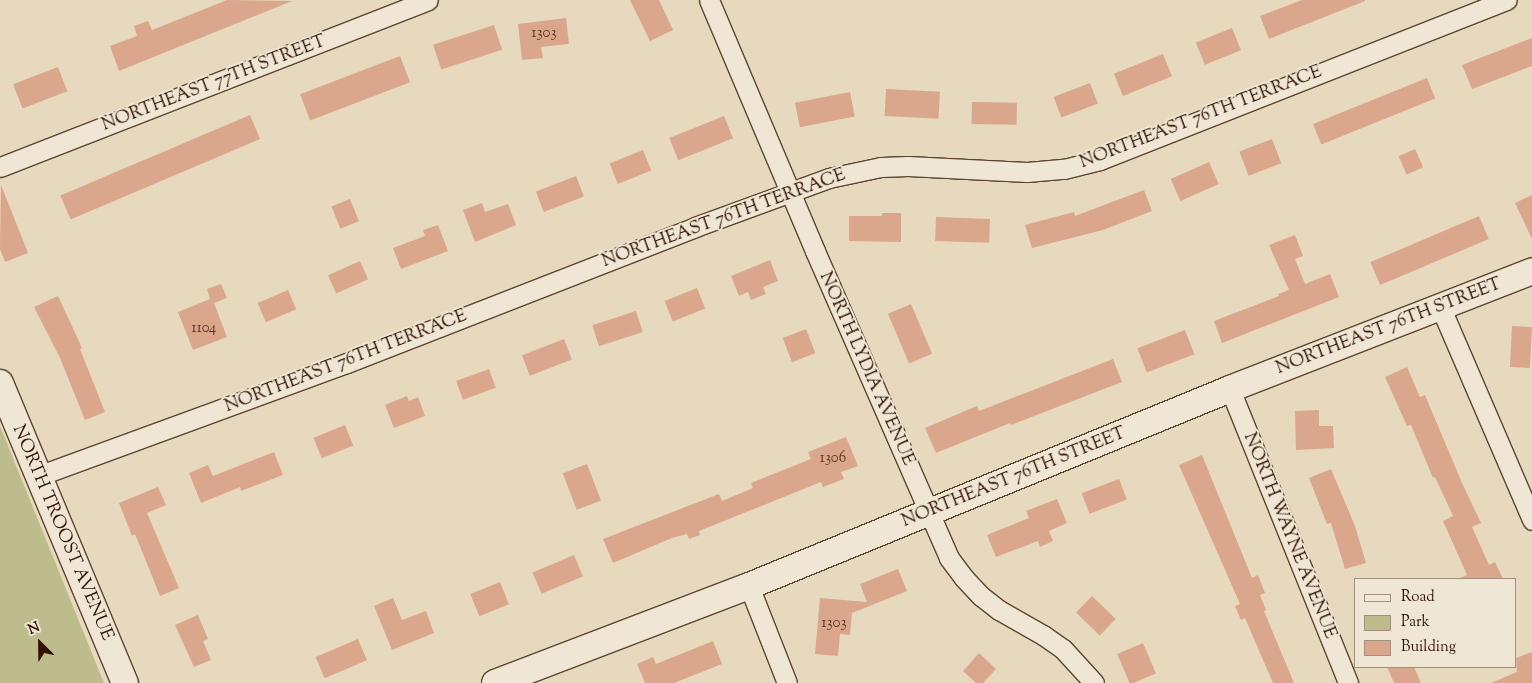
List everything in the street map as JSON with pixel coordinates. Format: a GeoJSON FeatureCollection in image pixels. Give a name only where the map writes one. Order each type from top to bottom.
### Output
{"type":"FeatureCollection","features":[{"type":"Feature","properties":{"kind":"street","name":"NORTHEAST 77TH STREET"},"geometry":{"type":"LineString","coordinates":[[0,167],[428,0]]}},
{"type":"Feature","properties":{"kind":"street","name":"NORTH LYDIA AVENUE"},"geometry":{"type":"LineString","coordinates":[[709,0],[949,558],[975,590],[999,610],[1044,635],[1063,650],[1094,683]]}},
{"type":"Feature","properties":{"kind":"street","name":"NORTHEAST 76TH TERRACE"},"geometry":{"type":"LineString","coordinates":[[38,476],[347,363],[634,250],[828,178],[881,167],[908,166],[1027,172],[1064,169],[1100,160],[1507,0]]}},
{"type":"Feature","properties":{"kind":"street","name":"NORTHEAST 76TH STREET"},"geometry":{"type":"LineString","coordinates":[[495,683],[535,676],[1230,389],[1532,271]]}},
{"type":"Feature","properties":{"kind":"street"},"geometry":{"type":"LineString","coordinates":[[1440,306],[1532,520]]}},
{"type":"Feature","properties":{"kind":"street","name":"NORTH TROOST AVENUE"},"geometry":{"type":"LineString","coordinates":[[0,384],[125,683]]}},
{"type":"Feature","properties":{"kind":"street","name":"NORTH WAYNE AVENUE"},"geometry":{"type":"LineString","coordinates":[[1230,389],[1348,683]]}},
{"type":"Feature","properties":{"kind":"street"},"geometry":{"type":"LineString","coordinates":[[750,586],[787,683]]}},
{"type":"Feature","properties":{"kind":"green space"},"geometry":{"type":"Polygon","coordinates":[[[0,426],[104,683],[0,683],[0,426]]]}},
{"type":"Feature","properties":{"kind":"building"},"geometry":{"type":"Polygon","coordinates":[[[227,0],[292,1],[119,71],[110,46],[137,36],[134,26],[148,21],[152,30],[227,0]]]}},
{"type":"Feature","properties":{"kind":"building"},"geometry":{"type":"Polygon","coordinates":[[[630,0],[659,0],[673,30],[650,41],[630,0]]]}},
{"type":"Feature","properties":{"kind":"building"},"geometry":{"type":"Polygon","coordinates":[[[1302,0],[1365,1],[1269,39],[1260,16],[1302,0]]]}},
{"type":"Feature","properties":{"kind":"building"},"geometry":{"type":"Polygon","coordinates":[[[566,18],[569,44],[541,47],[543,58],[522,60],[518,24],[566,18]]]}},
{"type":"Feature","properties":{"kind":"building"},"geometry":{"type":"Polygon","coordinates":[[[494,25],[502,50],[441,70],[433,45],[494,25]]]}},
{"type":"Feature","properties":{"kind":"building"},"geometry":{"type":"Polygon","coordinates":[[[1232,28],[1241,50],[1205,65],[1196,43],[1232,28]]]}},
{"type":"Feature","properties":{"kind":"building"},"geometry":{"type":"Polygon","coordinates":[[[1532,38],[1532,66],[1472,89],[1462,65],[1532,38]]]}},
{"type":"Feature","properties":{"kind":"building"},"geometry":{"type":"Polygon","coordinates":[[[1163,54],[1172,76],[1123,96],[1114,74],[1163,54]]]}},
{"type":"Feature","properties":{"kind":"building"},"geometry":{"type":"Polygon","coordinates":[[[400,56],[410,82],[310,120],[300,94],[400,56]]]}},
{"type":"Feature","properties":{"kind":"building"},"geometry":{"type":"Polygon","coordinates":[[[58,67],[67,91],[23,108],[13,84],[58,67]]]}},
{"type":"Feature","properties":{"kind":"building"},"geometry":{"type":"Polygon","coordinates":[[[1427,78],[1435,98],[1321,144],[1313,124],[1427,78]]]}},
{"type":"Feature","properties":{"kind":"building"},"geometry":{"type":"Polygon","coordinates":[[[1090,83],[1098,104],[1061,118],[1054,97],[1090,83]]]}},
{"type":"Feature","properties":{"kind":"building"},"geometry":{"type":"Polygon","coordinates":[[[886,89],[940,92],[939,119],[885,116],[886,89]]]}},
{"type":"Feature","properties":{"kind":"building"},"geometry":{"type":"Polygon","coordinates":[[[850,92],[855,117],[800,127],[795,103],[850,92]]]}},
{"type":"Feature","properties":{"kind":"building"},"geometry":{"type":"Polygon","coordinates":[[[972,102],[1017,103],[1017,125],[972,124],[972,102]]]}},
{"type":"Feature","properties":{"kind":"building"},"geometry":{"type":"Polygon","coordinates":[[[250,115],[260,139],[71,219],[60,195],[250,115]]]}},
{"type":"Feature","properties":{"kind":"building"},"geometry":{"type":"Polygon","coordinates":[[[724,116],[733,138],[678,160],[669,138],[724,116]]]}},
{"type":"Feature","properties":{"kind":"building"},"geometry":{"type":"Polygon","coordinates":[[[1272,139],[1281,163],[1249,176],[1239,152],[1272,139]]]}},
{"type":"Feature","properties":{"kind":"building"},"geometry":{"type":"Polygon","coordinates":[[[1415,149],[1423,167],[1407,175],[1399,156],[1415,149]]]}},
{"type":"Feature","properties":{"kind":"building"},"geometry":{"type":"Polygon","coordinates":[[[643,150],[651,170],[618,184],[610,163],[643,150]]]}},
{"type":"Feature","properties":{"kind":"building"},"geometry":{"type":"Polygon","coordinates":[[[1209,162],[1219,184],[1180,201],[1171,179],[1209,162]]]}},
{"type":"Feature","properties":{"kind":"building"},"geometry":{"type":"Polygon","coordinates":[[[576,176],[584,197],[544,212],[536,191],[576,176]]]}},
{"type":"Feature","properties":{"kind":"building"},"geometry":{"type":"Polygon","coordinates":[[[1,185],[28,253],[5,262],[0,249],[1,185]]]}},
{"type":"Feature","properties":{"kind":"building"},"geometry":{"type":"Polygon","coordinates":[[[1144,190],[1152,211],[1103,230],[1032,248],[1025,225],[1074,212],[1075,216],[1144,190]]]}},
{"type":"Feature","properties":{"kind":"building"},"geometry":{"type":"Polygon","coordinates":[[[1532,195],[1532,239],[1515,203],[1532,195]]]}},
{"type":"Feature","properties":{"kind":"building"},"geometry":{"type":"Polygon","coordinates":[[[350,199],[359,221],[340,229],[331,206],[350,199]]]}},
{"type":"Feature","properties":{"kind":"building"},"geometry":{"type":"Polygon","coordinates":[[[482,203],[485,212],[508,204],[516,225],[475,242],[463,210],[482,203]]]}},
{"type":"Feature","properties":{"kind":"building"},"geometry":{"type":"Polygon","coordinates":[[[882,213],[901,213],[901,242],[849,241],[849,216],[882,216],[882,213]]]}},
{"type":"Feature","properties":{"kind":"building"},"geometry":{"type":"Polygon","coordinates":[[[1479,216],[1489,239],[1380,285],[1370,262],[1479,216]]]}},
{"type":"Feature","properties":{"kind":"building"},"geometry":{"type":"Polygon","coordinates":[[[936,217],[990,219],[989,243],[935,241],[936,217]]]}},
{"type":"Feature","properties":{"kind":"building"},"geometry":{"type":"Polygon","coordinates":[[[438,225],[448,251],[401,269],[393,248],[425,236],[423,230],[438,225]]]}},
{"type":"Feature","properties":{"kind":"building"},"geometry":{"type":"Polygon","coordinates":[[[1295,235],[1303,256],[1295,259],[1305,284],[1330,274],[1339,297],[1222,343],[1214,321],[1279,296],[1278,294],[1289,290],[1269,245],[1295,235]]]}},
{"type":"Feature","properties":{"kind":"building"},"geometry":{"type":"Polygon","coordinates":[[[770,260],[778,281],[763,287],[766,294],[751,300],[748,292],[739,296],[731,276],[770,260]]]}},
{"type":"Feature","properties":{"kind":"building"},"geometry":{"type":"Polygon","coordinates":[[[360,261],[368,279],[336,294],[328,275],[360,261]]]}},
{"type":"Feature","properties":{"kind":"building"},"geometry":{"type":"Polygon","coordinates":[[[221,284],[227,298],[214,303],[227,337],[193,350],[178,312],[210,299],[207,289],[221,284]]]}},
{"type":"Feature","properties":{"kind":"building"},"geometry":{"type":"Polygon","coordinates":[[[697,288],[705,308],[673,322],[665,301],[697,288]]]}},
{"type":"Feature","properties":{"kind":"building"},"geometry":{"type":"Polygon","coordinates":[[[288,290],[296,309],[266,322],[258,303],[288,290]]]}},
{"type":"Feature","properties":{"kind":"building"},"geometry":{"type":"Polygon","coordinates":[[[58,296],[82,348],[80,349],[105,412],[85,420],[60,358],[34,307],[58,296]]]}},
{"type":"Feature","properties":{"kind":"building"},"geometry":{"type":"Polygon","coordinates":[[[911,304],[932,354],[909,363],[888,314],[911,304]]]}},
{"type":"Feature","properties":{"kind":"building"},"geometry":{"type":"Polygon","coordinates":[[[636,311],[643,332],[599,346],[592,325],[636,311]]]}},
{"type":"Feature","properties":{"kind":"building"},"geometry":{"type":"Polygon","coordinates":[[[1512,326],[1532,327],[1530,368],[1510,367],[1512,326]]]}},
{"type":"Feature","properties":{"kind":"building"},"geometry":{"type":"Polygon","coordinates":[[[806,329],[815,353],[792,362],[783,338],[806,329]]]}},
{"type":"Feature","properties":{"kind":"building"},"geometry":{"type":"Polygon","coordinates":[[[1185,330],[1194,354],[1147,373],[1137,348],[1185,330]]]}},
{"type":"Feature","properties":{"kind":"building"},"geometry":{"type":"Polygon","coordinates":[[[564,339],[572,360],[530,376],[522,355],[564,339]]]}},
{"type":"Feature","properties":{"kind":"building"},"geometry":{"type":"Polygon","coordinates":[[[1113,359],[1122,382],[1011,425],[1010,423],[936,453],[925,428],[977,406],[979,411],[1113,359]]]}},
{"type":"Feature","properties":{"kind":"building"},"geometry":{"type":"Polygon","coordinates":[[[1407,367],[1420,397],[1425,395],[1481,523],[1472,527],[1489,565],[1495,562],[1503,578],[1460,578],[1467,575],[1443,521],[1453,516],[1435,477],[1433,478],[1411,425],[1407,426],[1385,377],[1407,367]]]}},
{"type":"Feature","properties":{"kind":"building"},"geometry":{"type":"Polygon","coordinates":[[[489,369],[496,388],[463,400],[456,381],[489,369]]]}},
{"type":"Feature","properties":{"kind":"building"},"geometry":{"type":"Polygon","coordinates":[[[407,396],[409,401],[418,397],[425,416],[394,428],[385,405],[407,396]]]}},
{"type":"Feature","properties":{"kind":"building"},"geometry":{"type":"Polygon","coordinates":[[[1319,410],[1319,426],[1333,426],[1334,448],[1296,450],[1295,411],[1319,410]]]}},
{"type":"Feature","properties":{"kind":"building"},"geometry":{"type":"Polygon","coordinates":[[[345,425],[353,445],[322,458],[313,438],[345,425]]]}},
{"type":"Feature","properties":{"kind":"building"},"geometry":{"type":"Polygon","coordinates":[[[846,437],[858,466],[841,472],[844,479],[823,487],[821,482],[699,531],[700,535],[689,539],[687,534],[672,538],[613,563],[603,539],[719,494],[722,501],[753,488],[751,483],[811,459],[808,452],[846,437]]]}},
{"type":"Feature","properties":{"kind":"building"},"geometry":{"type":"Polygon","coordinates":[[[274,452],[283,475],[241,491],[240,487],[201,503],[189,473],[208,465],[213,476],[274,452]]]}},
{"type":"Feature","properties":{"kind":"building"},"geometry":{"type":"Polygon","coordinates":[[[1202,455],[1252,578],[1258,575],[1265,593],[1260,595],[1266,610],[1264,611],[1294,683],[1273,683],[1245,618],[1241,620],[1235,606],[1240,604],[1179,465],[1202,455]]]}},
{"type":"Feature","properties":{"kind":"building"},"geometry":{"type":"Polygon","coordinates":[[[587,464],[601,500],[577,510],[563,473],[587,464]]]}},
{"type":"Feature","properties":{"kind":"building"},"geometry":{"type":"Polygon","coordinates":[[[1331,469],[1355,526],[1366,563],[1345,569],[1331,523],[1327,524],[1309,478],[1331,469]]]}},
{"type":"Feature","properties":{"kind":"building"},"geometry":{"type":"Polygon","coordinates":[[[1119,479],[1127,500],[1090,514],[1082,493],[1119,479]]]}},
{"type":"Feature","properties":{"kind":"building"},"geometry":{"type":"Polygon","coordinates":[[[158,487],[166,505],[147,513],[179,588],[160,596],[135,534],[132,536],[119,503],[158,487]]]}},
{"type":"Feature","properties":{"kind":"building"},"geometry":{"type":"Polygon","coordinates":[[[1057,499],[1067,523],[1049,531],[1053,541],[1040,547],[1038,541],[996,557],[987,535],[1029,518],[1026,511],[1057,499]]]}},
{"type":"Feature","properties":{"kind":"building"},"geometry":{"type":"Polygon","coordinates":[[[574,555],[583,576],[542,594],[533,573],[574,555]]]}},
{"type":"Feature","properties":{"kind":"building"},"geometry":{"type":"Polygon","coordinates":[[[898,569],[907,591],[852,613],[850,635],[840,634],[838,656],[815,654],[820,598],[867,602],[860,584],[898,569]]]}},
{"type":"Feature","properties":{"kind":"building"},"geometry":{"type":"Polygon","coordinates":[[[500,582],[509,604],[479,616],[470,594],[500,582]]]}},
{"type":"Feature","properties":{"kind":"building"},"geometry":{"type":"Polygon","coordinates":[[[1092,596],[1116,619],[1100,635],[1076,613],[1092,596]]]}},
{"type":"Feature","properties":{"kind":"building"},"geometry":{"type":"Polygon","coordinates":[[[393,598],[402,620],[426,611],[434,633],[392,650],[374,606],[393,598]]]}},
{"type":"Feature","properties":{"kind":"building"},"geometry":{"type":"Polygon","coordinates":[[[198,615],[208,639],[203,641],[211,660],[194,667],[175,625],[198,615]]]}},
{"type":"Feature","properties":{"kind":"building"},"geometry":{"type":"Polygon","coordinates":[[[358,639],[367,660],[325,678],[316,657],[358,639]]]}},
{"type":"Feature","properties":{"kind":"building"},"geometry":{"type":"Polygon","coordinates":[[[713,641],[722,664],[674,683],[645,683],[637,664],[653,657],[656,664],[713,641]]]}},
{"type":"Feature","properties":{"kind":"building"},"geometry":{"type":"Polygon","coordinates":[[[1143,643],[1156,673],[1130,683],[1117,654],[1143,643]]]}},
{"type":"Feature","properties":{"kind":"building"},"geometry":{"type":"Polygon","coordinates":[[[1532,652],[1532,683],[1491,683],[1517,672],[1517,658],[1532,652]]]}},
{"type":"Feature","properties":{"kind":"building"},"geometry":{"type":"Polygon","coordinates":[[[979,653],[996,669],[983,683],[976,683],[963,671],[979,653]]]}},
{"type":"Feature","properties":{"kind":"building"},"geometry":{"type":"Polygon","coordinates":[[[1387,668],[1414,668],[1421,683],[1394,683],[1387,668]]]}}]}
